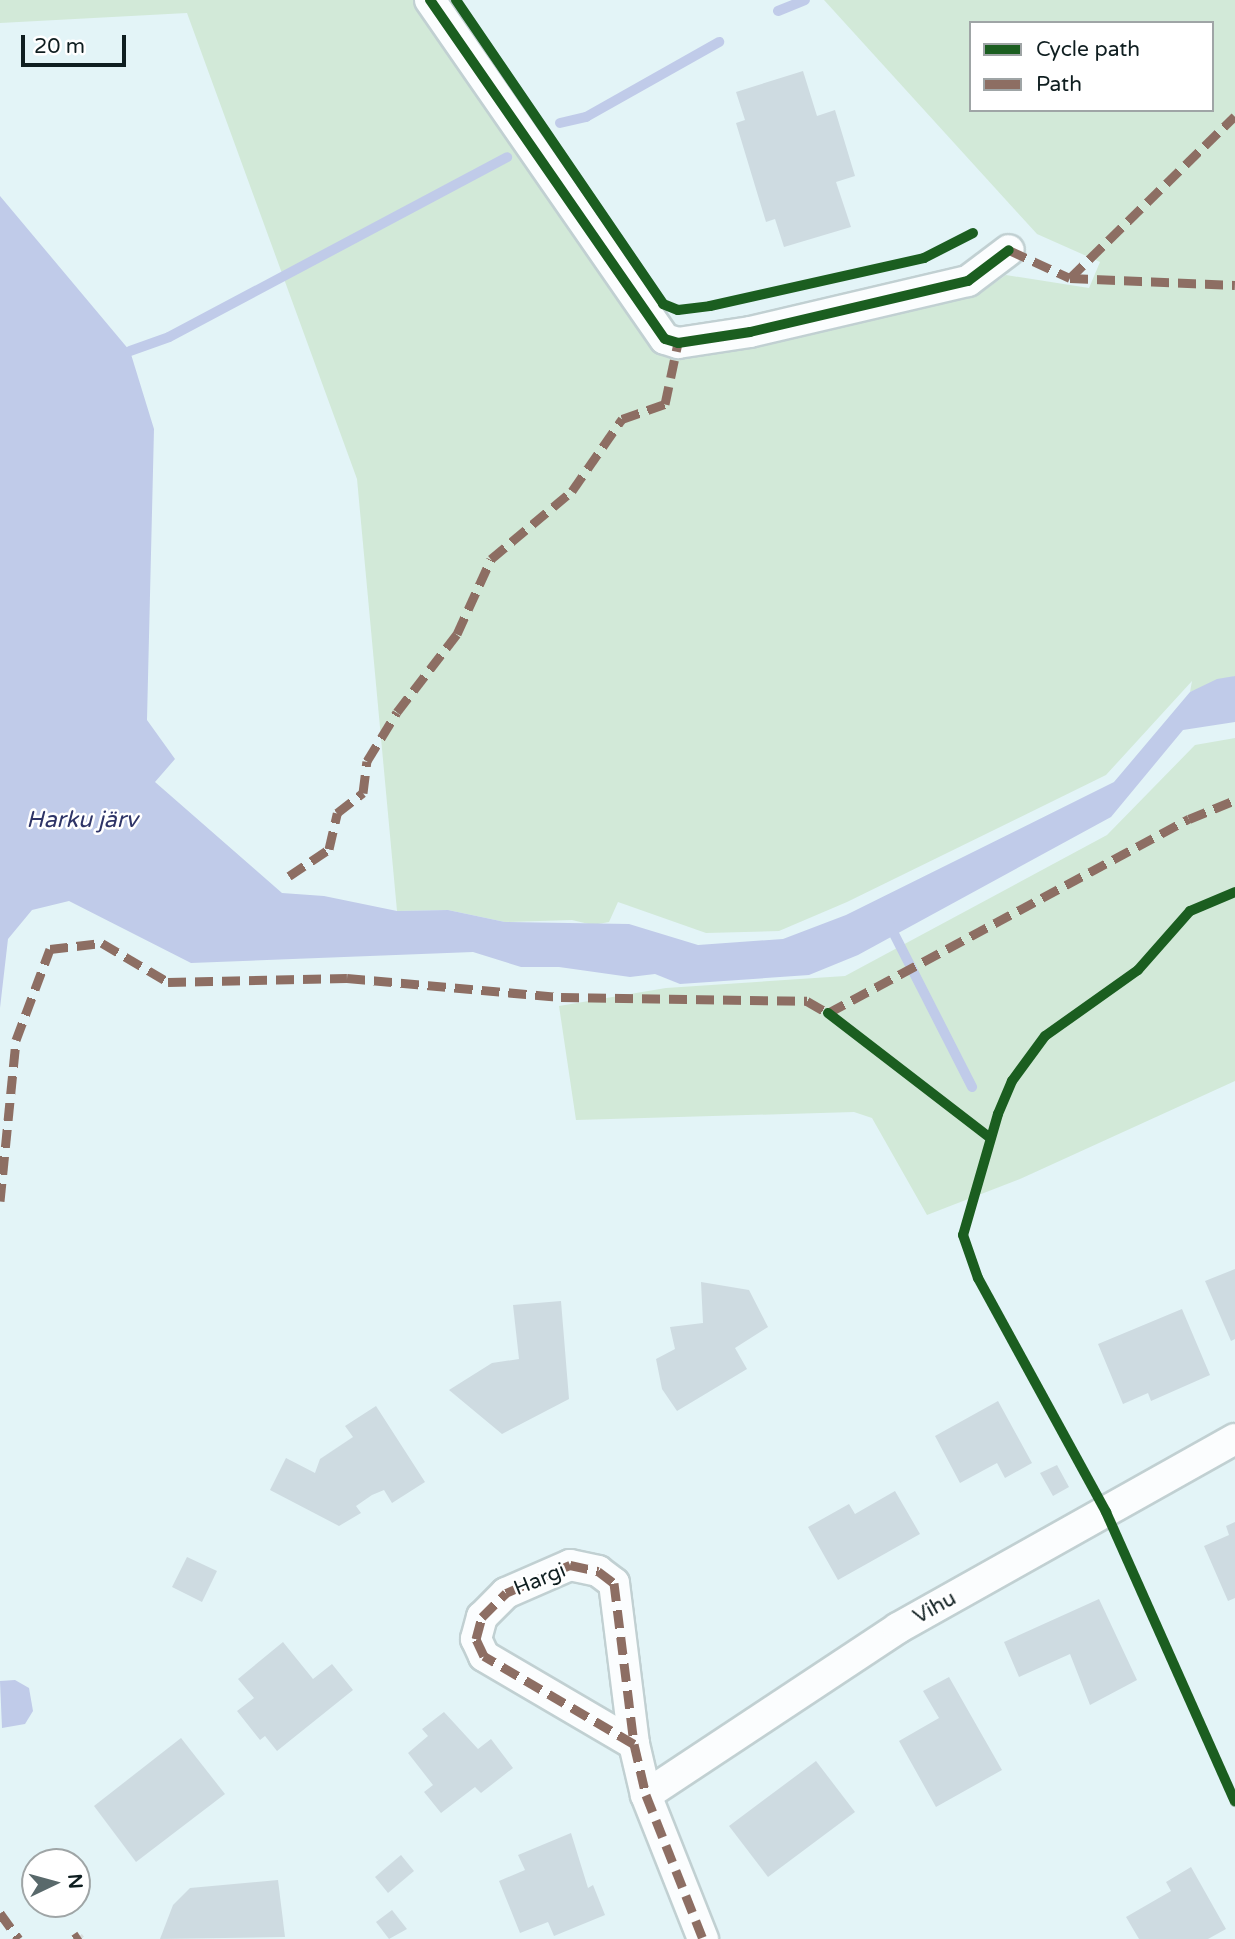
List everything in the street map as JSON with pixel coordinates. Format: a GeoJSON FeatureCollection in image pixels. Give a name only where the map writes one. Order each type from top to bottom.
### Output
{"type":"FeatureCollection","features":[{"type":"Feature","properties":{"kind":"street"},"geometry":{"type":"LineString","coordinates":[[430,0],[665,339],[678,343],[750,332],[968,281],[1009,250]]}},
{"type":"Feature","properties":{"kind":"street","name":"Vihu"},"geometry":{"type":"LineString","coordinates":[[646,1795],[898,1628],[1235,1439]]}},
{"type":"Feature","properties":{"kind":"street","name":"Hargi"},"geometry":{"type":"LineString","coordinates":[[634,1744],[484,1656],[476,1639],[482,1617],[506,1593],[570,1565],[598,1571],[614,1583],[634,1744],[646,1795],[703,1939]]}},
{"type":"Feature","properties":{"kind":"green space"},"geometry":{"type":"Polygon","coordinates":[[[0,0],[414,0],[643,332],[683,357],[979,294],[1006,275],[1089,288],[1100,262],[1037,234],[824,0],[1235,0],[1235,676],[1190,692],[1192,681],[1106,775],[847,902],[779,931],[706,933],[618,902],[609,922],[593,925],[572,920],[505,922],[448,910],[397,911],[357,479],[187,13],[0,23],[0,0]]]}},
{"type":"Feature","properties":{"kind":"green space"},"geometry":{"type":"Polygon","coordinates":[[[1235,738],[1235,1081],[1020,1179],[927,1215],[872,1118],[854,1112],[576,1120],[559,1006],[666,988],[845,976],[1107,835],[1195,745],[1235,738]]]}},
{"type":"Feature","properties":{"kind":"water","name":"Harku järv"},"geometry":{"type":"Polygon","coordinates":[[[0,196],[130,351],[154,429],[147,720],[175,759],[155,782],[282,893],[324,896],[397,911],[448,910],[505,922],[629,924],[698,945],[783,939],[846,915],[1114,782],[1190,692],[1217,679],[1235,676],[1235,722],[1183,730],[1111,817],[858,955],[809,975],[680,984],[655,974],[630,977],[559,967],[521,967],[473,952],[191,963],[69,901],[32,910],[8,939],[0,1008],[0,196]]]}},
{"type":"Feature","properties":{"kind":"water"},"geometry":{"type":"Polygon","coordinates":[[[15,1680],[29,1688],[33,1711],[25,1724],[2,1728],[0,1681],[15,1680]]]}},
{"type":"Feature","properties":{"kind":"building"},"geometry":{"type":"Polygon","coordinates":[[[803,71],[817,116],[835,110],[855,176],[836,182],[851,227],[784,247],[775,219],[766,222],[736,123],[745,120],[736,92],[803,71]]]}},
{"type":"Feature","properties":{"kind":"building"},"geometry":{"type":"Polygon","coordinates":[[[1235,1269],[1235,1339],[1231,1341],[1205,1281],[1235,1269]]]}},
{"type":"Feature","properties":{"kind":"building"},"geometry":{"type":"Polygon","coordinates":[[[701,1282],[749,1290],[768,1327],[735,1348],[747,1369],[677,1411],[662,1389],[656,1359],[675,1349],[670,1327],[703,1323],[701,1282]]]}},
{"type":"Feature","properties":{"kind":"building"},"geometry":{"type":"Polygon","coordinates":[[[561,1301],[569,1399],[502,1434],[449,1390],[492,1363],[519,1359],[513,1305],[561,1301]]]}},
{"type":"Feature","properties":{"kind":"building"},"geometry":{"type":"Polygon","coordinates":[[[1182,1309],[1210,1375],[1151,1401],[1148,1393],[1123,1404],[1098,1344],[1182,1309]]]}},
{"type":"Feature","properties":{"kind":"building"},"geometry":{"type":"Polygon","coordinates":[[[998,1401],[1032,1463],[1005,1478],[997,1463],[960,1483],[935,1436],[998,1401]]]}},
{"type":"Feature","properties":{"kind":"building"},"geometry":{"type":"Polygon","coordinates":[[[376,1406],[425,1482],[392,1503],[384,1490],[372,1495],[356,1506],[361,1513],[339,1526],[270,1490],[286,1458],[315,1473],[320,1459],[353,1437],[345,1426],[376,1406]]]}},
{"type":"Feature","properties":{"kind":"building"},"geometry":{"type":"Polygon","coordinates":[[[1057,1465],[1069,1487],[1053,1496],[1040,1473],[1057,1465]]]}},
{"type":"Feature","properties":{"kind":"building"},"geometry":{"type":"Polygon","coordinates":[[[895,1491],[920,1534],[838,1580],[808,1527],[849,1504],[855,1514],[895,1491]]]}},
{"type":"Feature","properties":{"kind":"building"},"geometry":{"type":"Polygon","coordinates":[[[1235,1522],[1235,1598],[1228,1601],[1204,1546],[1229,1535],[1226,1526],[1235,1522]]]}},
{"type":"Feature","properties":{"kind":"building"},"geometry":{"type":"Polygon","coordinates":[[[187,1557],[217,1571],[202,1602],[172,1587],[187,1557]]]}},
{"type":"Feature","properties":{"kind":"building"},"geometry":{"type":"Polygon","coordinates":[[[1099,1599],[1137,1680],[1090,1705],[1070,1654],[1019,1677],[1004,1642],[1099,1599]]]}},
{"type":"Feature","properties":{"kind":"building"},"geometry":{"type":"Polygon","coordinates":[[[283,1642],[313,1679],[332,1664],[353,1690],[277,1751],[265,1736],[260,1740],[237,1711],[254,1698],[238,1679],[283,1642]]]}},
{"type":"Feature","properties":{"kind":"building"},"geometry":{"type":"Polygon","coordinates":[[[949,1677],[1002,1770],[936,1807],[899,1741],[939,1718],[923,1691],[949,1677]]]}},
{"type":"Feature","properties":{"kind":"building"},"geometry":{"type":"Polygon","coordinates":[[[444,1712],[478,1749],[491,1739],[513,1768],[481,1793],[475,1787],[441,1813],[424,1792],[433,1785],[408,1753],[428,1736],[422,1729],[444,1712]]]}},
{"type":"Feature","properties":{"kind":"building"},"geometry":{"type":"Polygon","coordinates":[[[181,1738],[225,1794],[136,1862],[94,1806],[181,1738]]]}},
{"type":"Feature","properties":{"kind":"building"},"geometry":{"type":"Polygon","coordinates":[[[816,1761],[855,1812],[768,1877],[729,1826],[816,1761]]]}},
{"type":"Feature","properties":{"kind":"building"},"geometry":{"type":"Polygon","coordinates":[[[571,1833],[588,1888],[593,1885],[605,1915],[554,1936],[548,1922],[520,1933],[499,1881],[525,1870],[518,1855],[571,1833]]]}},
{"type":"Feature","properties":{"kind":"building"},"geometry":{"type":"Polygon","coordinates":[[[401,1855],[414,1871],[388,1893],[375,1877],[401,1855]]]}},
{"type":"Feature","properties":{"kind":"building"},"geometry":{"type":"Polygon","coordinates":[[[1191,1867],[1226,1929],[1208,1939],[1139,1939],[1126,1917],[1171,1891],[1166,1882],[1191,1867]]]}},
{"type":"Feature","properties":{"kind":"building"},"geometry":{"type":"Polygon","coordinates":[[[278,1880],[285,1937],[160,1939],[173,1905],[190,1888],[278,1880]]]}},
{"type":"Feature","properties":{"kind":"building"},"geometry":{"type":"Polygon","coordinates":[[[392,1910],[407,1929],[389,1939],[376,1922],[392,1910]]]}},
{"type":"Feature","properties":{"kind":"waterway"},"geometry":{"type":"LineString","coordinates":[[778,11],[805,0]]}},
{"type":"Feature","properties":{"kind":"waterway"},"geometry":{"type":"LineString","coordinates":[[560,123],[586,117],[719,42]]}},
{"type":"Feature","properties":{"kind":"waterway"},"geometry":{"type":"LineString","coordinates":[[130,351],[169,337],[507,157]]}},
{"type":"Feature","properties":{"kind":"waterway"},"geometry":{"type":"LineString","coordinates":[[889,924],[972,1087]]}},
{"type":"Feature","properties":{"kind":"marked path"},"geometry":{"type":"LineString","coordinates":[[1070,278],[1235,116]]}},
{"type":"Feature","properties":{"kind":"marked path"},"geometry":{"type":"LineString","coordinates":[[1009,250],[1070,278],[1235,285]]}},
{"type":"Feature","properties":{"kind":"marked path"},"geometry":{"type":"LineString","coordinates":[[289,876],[329,849],[337,813],[363,793],[367,761],[397,712],[457,634],[491,559],[572,491],[622,419],[665,404],[678,343]]}},
{"type":"Feature","properties":{"kind":"marked path"},"geometry":{"type":"LineString","coordinates":[[0,1201],[16,1040],[50,949],[102,943],[168,982],[347,978],[561,997],[807,1001],[828,1013],[1189,819],[1235,800]]}},
{"type":"Feature","properties":{"kind":"marked path"},"geometry":{"type":"LineString","coordinates":[[634,1744],[484,1656],[476,1639],[482,1617],[506,1593],[570,1565],[598,1571],[614,1583],[634,1744],[646,1795],[703,1939]]}},
{"type":"Feature","properties":{"kind":"marked path"},"geometry":{"type":"LineString","coordinates":[[0,1913],[19,1939]]}},
{"type":"Feature","properties":{"kind":"marked path"},"geometry":{"type":"LineString","coordinates":[[74,1939],[80,1935]]}},
{"type":"Feature","properties":{"kind":"cycle path"},"geometry":{"type":"LineString","coordinates":[[430,0],[665,339],[678,343],[750,332],[968,281],[1009,250]]}},
{"type":"Feature","properties":{"kind":"cycle path"},"geometry":{"type":"LineString","coordinates":[[456,0],[663,304],[678,310],[710,306],[924,258],[973,233]]}},
{"type":"Feature","properties":{"kind":"cycle path"},"geometry":{"type":"LineString","coordinates":[[1235,892],[1190,911],[1138,970],[1045,1036],[1012,1081],[998,1114],[963,1235],[978,1278],[1106,1512],[1235,1802]]}},
{"type":"Feature","properties":{"kind":"cycle path"},"geometry":{"type":"LineString","coordinates":[[828,1013],[989,1137]]}}]}
